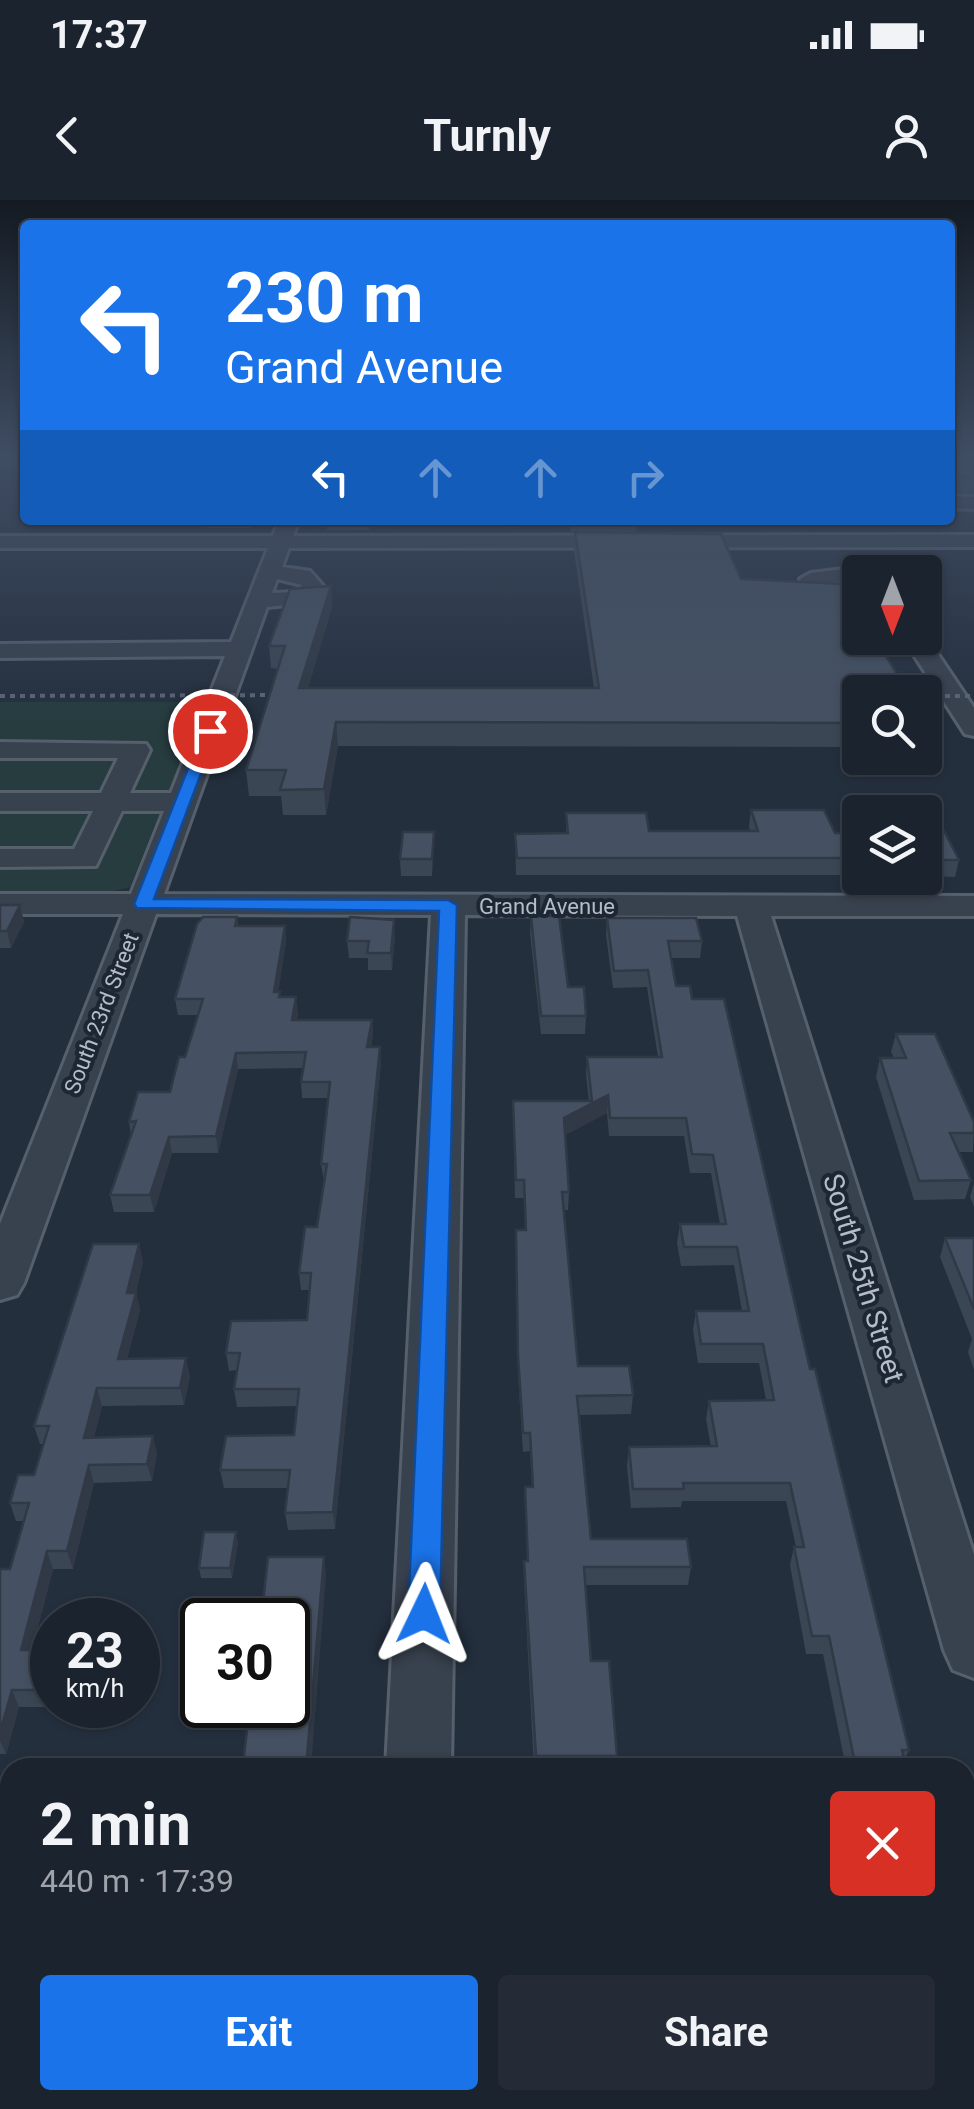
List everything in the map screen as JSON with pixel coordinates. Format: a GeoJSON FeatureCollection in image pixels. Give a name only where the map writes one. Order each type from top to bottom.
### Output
{"type":"FeatureCollection","features":[{"type":"Feature","properties":{"kind":"street"},"geometry":{"type":"LineString","coordinates":[[61,543],[274,559],[529,543]]}},
{"type":"Feature","properties":{"kind":"street","name":"South 23rd Street"},"geometry":{"type":"LineString","coordinates":[[0,1282],[274,559]]}},
{"type":"Feature","properties":{"kind":"street"},"geometry":{"type":"LineString","coordinates":[[842,575],[811,579],[819,588],[842,591]]}},
{"type":"Feature","properties":{"kind":"street"},"geometry":{"type":"LineString","coordinates":[[0,652],[240,650]]}},
{"type":"Feature","properties":{"kind":"street"},"geometry":{"type":"LineString","coordinates":[[926,655],[974,728]]}},
{"type":"Feature","properties":{"kind":"street"},"geometry":{"type":"LineString","coordinates":[[0,750],[136,750],[86,859],[0,858]]}},
{"type":"Feature","properties":{"kind":"street"},"geometry":{"type":"LineString","coordinates":[[0,802],[183,802]]}},
{"type":"Feature","properties":{"kind":"street","name":"Grand Avenue"},"geometry":{"type":"LineString","coordinates":[[0,904],[974,906]]}},
{"type":"Feature","properties":{"kind":"street"},"geometry":{"type":"LineString","coordinates":[[418,1758],[448,905]]}},
{"type":"Feature","properties":{"kind":"street","name":"South 25th Street"},"geometry":{"type":"LineString","coordinates":[[751,906],[974,1650]]}},
{"type":"Feature","properties":{"kind":"green space"},"geometry":{"type":"Polygon","coordinates":[[[0,702],[205,702],[130,887],[110,892],[0,892],[0,702]]]}},
{"type":"Feature","properties":{"kind":"building"},"geometry":{"type":"Polygon","coordinates":[[[577,543],[725,543],[741,579],[842,584],[842,655],[885,655],[898,675],[842,675],[842,723],[336,722],[324,789],[280,790],[286,770],[246,770],[285,646],[269,646],[290,589],[331,586],[299,688],[599,688],[577,543]]]}},
{"type":"Feature","properties":{"kind":"building"},"geometry":{"type":"Polygon","coordinates":[[[751,810],[824,810],[835,833],[842,833],[842,858],[517,858],[515,834],[568,833],[566,813],[646,813],[649,831],[758,831],[751,810]]]}},
{"type":"Feature","properties":{"kind":"building"},"geometry":{"type":"Polygon","coordinates":[[[942,827],[959,860],[942,860],[942,827]]]}},
{"type":"Feature","properties":{"kind":"building"},"geometry":{"type":"Polygon","coordinates":[[[403,832],[434,832],[432,859],[400,859],[403,832]]]}},
{"type":"Feature","properties":{"kind":"building"},"geometry":{"type":"Polygon","coordinates":[[[0,905],[20,905],[7,931],[0,931],[0,905]]]}},
{"type":"Feature","properties":{"kind":"building"},"geometry":{"type":"Polygon","coordinates":[[[531,916],[559,916],[568,987],[584,987],[586,1016],[541,1016],[531,916]]]}},
{"type":"Feature","properties":{"kind":"building"},"geometry":{"type":"Polygon","coordinates":[[[203,917],[237,917],[235,926],[285,926],[274,992],[280,992],[279,997],[296,997],[292,1020],[372,1020],[367,1047],[380,1047],[333,1512],[285,1513],[290,1470],[220,1470],[226,1436],[294,1435],[299,1389],[234,1389],[240,1353],[226,1353],[231,1321],[307,1320],[311,1273],[299,1273],[305,1227],[317,1227],[327,1164],[321,1164],[330,1082],[301,1082],[306,1052],[236,1053],[216,1136],[169,1137],[150,1195],[110,1195],[136,1121],[129,1122],[138,1092],[170,1092],[179,1057],[185,1057],[203,999],[175,999],[197,924],[203,917]]]}},
{"type":"Feature","properties":{"kind":"building"},"geometry":{"type":"Polygon","coordinates":[[[350,917],[394,920],[391,953],[367,953],[369,941],[347,941],[350,917]]]}},
{"type":"Feature","properties":{"kind":"building"},"geometry":{"type":"Polygon","coordinates":[[[607,918],[696,918],[702,941],[668,941],[676,986],[690,986],[692,999],[724,999],[810,1369],[815,1369],[909,1750],[902,1750],[904,1758],[854,1758],[829,1636],[812,1636],[794,1547],[804,1547],[790,1483],[683,1483],[684,1489],[633,1489],[629,1447],[717,1446],[709,1401],[774,1400],[763,1344],[701,1344],[696,1311],[749,1311],[737,1247],[684,1247],[680,1224],[726,1224],[713,1155],[692,1154],[686,1118],[610,1118],[608,1095],[564,1118],[569,1192],[562,1192],[578,1366],[629,1366],[633,1395],[577,1396],[591,1539],[687,1539],[691,1567],[584,1567],[591,1661],[609,1661],[617,1756],[536,1756],[524,1561],[528,1561],[525,1487],[533,1487],[530,1433],[523,1433],[518,1355],[516,1230],[526,1230],[524,1180],[516,1180],[513,1101],[592,1101],[587,1057],[662,1057],[648,970],[614,971],[607,918]]]}},
{"type":"Feature","properties":{"kind":"building"},"geometry":{"type":"Polygon","coordinates":[[[896,1034],[935,1034],[974,1122],[974,1133],[950,1133],[971,1180],[919,1181],[880,1058],[906,1058],[896,1034]]]}},
{"type":"Feature","properties":{"kind":"building"},"geometry":{"type":"Polygon","coordinates":[[[945,1238],[974,1238],[974,1309],[945,1238]]]}},
{"type":"Feature","properties":{"kind":"building"},"geometry":{"type":"Polygon","coordinates":[[[93,1244],[139,1244],[127,1293],[136,1293],[118,1359],[186,1358],[180,1388],[97,1388],[84,1438],[153,1436],[147,1464],[89,1465],[67,1551],[47,1551],[35,1598],[30,1598],[30,1616],[21,1650],[30,1650],[30,1690],[12,1690],[0,1732],[0,1569],[10,1569],[29,1503],[10,1503],[18,1475],[34,1475],[49,1426],[34,1426],[93,1244]]]}},
{"type":"Feature","properties":{"kind":"building"},"geometry":{"type":"Polygon","coordinates":[[[204,1532],[236,1532],[230,1568],[199,1568],[204,1532]]]}},
{"type":"Feature","properties":{"kind":"building"},"geometry":{"type":"Polygon","coordinates":[[[268,1557],[324,1557],[310,1721],[310,1598],[263,1598],[268,1557]]]}},
{"type":"Feature","properties":{"kind":"building"},"geometry":{"type":"Polygon","coordinates":[[[247,1728],[309,1728],[307,1758],[244,1758],[247,1728]]]}},
{"type":"Feature","properties":{"kind":"railway"},"geometry":{"type":"LineString","coordinates":[[0,696],[295,695]]}},
{"type":"Feature","properties":{"kind":"railway"},"geometry":{"type":"LineString","coordinates":[[942,696],[974,696]]}},
{"type":"Feature","properties":{"kind":"route"},"geometry":{"type":"LineString","coordinates":[[210,731],[143,904],[448,905],[440,1232],[424,1614]]}}]}
